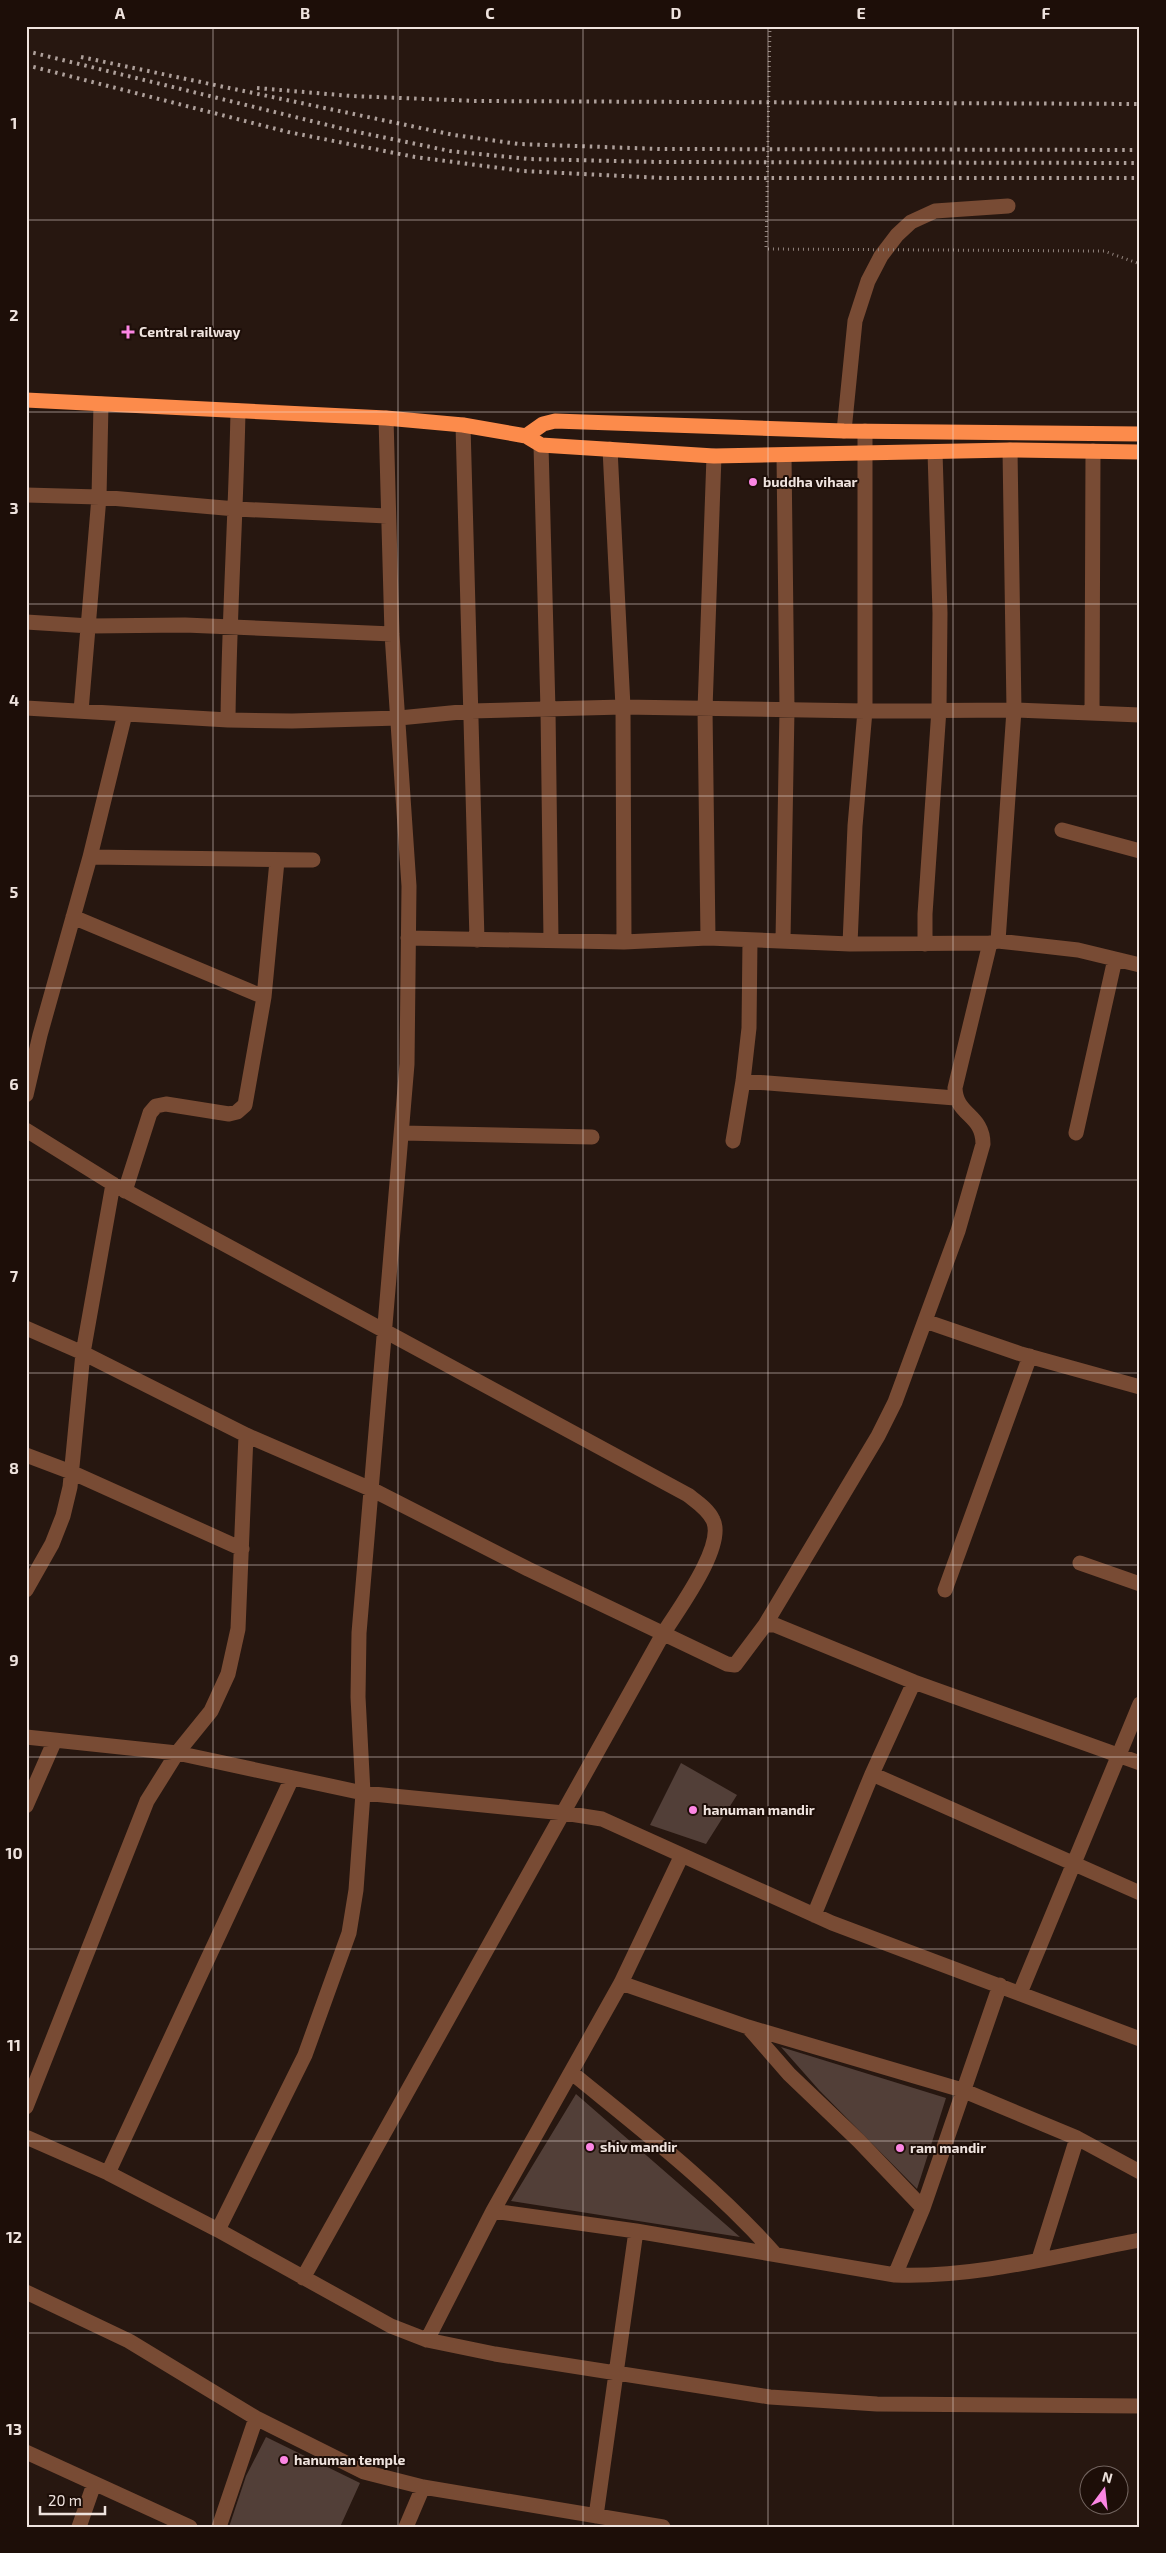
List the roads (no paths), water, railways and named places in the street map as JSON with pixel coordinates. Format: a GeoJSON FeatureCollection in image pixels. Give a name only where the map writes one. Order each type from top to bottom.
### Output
{"type":"FeatureCollection","features":[{"type":"Feature","properties":{"kind":"highway"},"geometry":{"type":"LineString","coordinates":[[26,400],[386,418],[463,425],[526,436],[541,445],[714,456],[1010,450],[1140,452]]}},
{"type":"Feature","properties":{"kind":"highway"},"geometry":{"type":"LineString","coordinates":[[526,436],[543,424],[555,421],[844,431],[1140,434]]}},
{"type":"Feature","properties":{"kind":"street"},"geometry":{"type":"LineString","coordinates":[[844,431],[855,321],[868,281],[881,256],[897,235],[912,222],[935,211],[1008,206]]}},
{"type":"Feature","properties":{"kind":"street"},"geometry":{"type":"LineString","coordinates":[[81,711],[90,626],[99,497],[102,404]]}},
{"type":"Feature","properties":{"kind":"street"},"geometry":{"type":"LineString","coordinates":[[228,720],[229,627],[236,509],[238,411]]}},
{"type":"Feature","properties":{"kind":"street"},"geometry":{"type":"LineString","coordinates":[[218,2230],[305,2056],[332,1985],[349,1933],[356,1890],[363,1793],[358,1697],[360,1632],[407,1064],[409,886],[392,634],[387,516],[386,418]]}},
{"type":"Feature","properties":{"kind":"street"},"geometry":{"type":"LineString","coordinates":[[463,425],[477,940]]}},
{"type":"Feature","properties":{"kind":"street"},"geometry":{"type":"LineString","coordinates":[[850,944],[855,826],[865,711],[865,431]]}},
{"type":"Feature","properties":{"kind":"street"},"geometry":{"type":"LineString","coordinates":[[541,445],[548,710],[551,940]]}},
{"type":"Feature","properties":{"kind":"street"},"geometry":{"type":"LineString","coordinates":[[610,449],[623,708],[624,942]]}},
{"type":"Feature","properties":{"kind":"street"},"geometry":{"type":"LineString","coordinates":[[26,1328],[83,1353],[246,1435],[373,1490],[663,1634],[727,1664],[735,1665],[765,1625],[878,1436],[895,1402],[958,1231],[983,1144],[980,1125],[959,1105],[955,1098],[955,1088],[994,942],[1014,710],[1010,450]]}},
{"type":"Feature","properties":{"kind":"street"},"geometry":{"type":"LineString","coordinates":[[1092,712],[1093,451]]}},
{"type":"Feature","properties":{"kind":"street"},"geometry":{"type":"LineString","coordinates":[[925,944],[939,710],[940,613],[935,452]]}},
{"type":"Feature","properties":{"kind":"street"},"geometry":{"type":"LineString","coordinates":[[783,940],[787,709],[784,455]]}},
{"type":"Feature","properties":{"kind":"street"},"geometry":{"type":"LineString","coordinates":[[708,938],[704,708],[714,456]]}},
{"type":"Feature","properties":{"kind":"street"},"geometry":{"type":"LineString","coordinates":[[26,495],[99,497],[236,509],[387,516]]}},
{"type":"Feature","properties":{"kind":"street"},"geometry":{"type":"LineString","coordinates":[[26,622],[90,626],[229,627],[392,634]]}},
{"type":"Feature","properties":{"kind":"street"},"geometry":{"type":"LineString","coordinates":[[26,708],[228,720],[399,718],[471,711],[623,708],[865,711],[1014,710],[1140,714]]}},
{"type":"Feature","properties":{"kind":"street"},"geometry":{"type":"LineString","coordinates":[[26,1096],[40,1035],[90,857],[124,714]]}},
{"type":"Feature","properties":{"kind":"street"},"geometry":{"type":"LineString","coordinates":[[1062,830],[1140,851]]}},
{"type":"Feature","properties":{"kind":"street"},"geometry":{"type":"LineString","coordinates":[[90,857],[313,860]]}},
{"type":"Feature","properties":{"kind":"street"},"geometry":{"type":"LineString","coordinates":[[26,1590],[40,1570],[63,1516],[71,1472],[83,1353],[119,1187],[150,1113],[156,1106],[166,1104],[229,1114],[237,1112],[245,1105],[264,997],[277,861]]}},
{"type":"Feature","properties":{"kind":"street"},"geometry":{"type":"LineString","coordinates":[[73,917],[264,997]]}},
{"type":"Feature","properties":{"kind":"street"},"geometry":{"type":"LineString","coordinates":[[408,938],[624,942],[708,938],[850,944],[994,942],[1078,950],[1140,965]]}},
{"type":"Feature","properties":{"kind":"street"},"geometry":{"type":"LineString","coordinates":[[733,1141],[749,1028],[750,940]]}},
{"type":"Feature","properties":{"kind":"street"},"geometry":{"type":"LineString","coordinates":[[1076,1133],[1115,959]]}},
{"type":"Feature","properties":{"kind":"street"},"geometry":{"type":"LineString","coordinates":[[743,1081],[955,1098]]}},
{"type":"Feature","properties":{"kind":"street"},"geometry":{"type":"LineString","coordinates":[[26,1130],[119,1187],[688,1496],[704,1508],[713,1520],[715,1529],[713,1546],[705,1565],[663,1634],[303,2278]]}},
{"type":"Feature","properties":{"kind":"street"},"geometry":{"type":"LineString","coordinates":[[402,1133],[592,1137]]}},
{"type":"Feature","properties":{"kind":"street"},"geometry":{"type":"LineString","coordinates":[[925,1321],[1030,1356],[1140,1387]]}},
{"type":"Feature","properties":{"kind":"street"},"geometry":{"type":"LineString","coordinates":[[945,1590],[1030,1356]]}},
{"type":"Feature","properties":{"kind":"street"},"geometry":{"type":"LineString","coordinates":[[26,2107],[147,1801],[177,1753],[211,1711],[228,1674],[238,1629],[246,1435]]}},
{"type":"Feature","properties":{"kind":"street"},"geometry":{"type":"LineString","coordinates":[[26,1455],[71,1472],[242,1549]]}},
{"type":"Feature","properties":{"kind":"street"},"geometry":{"type":"LineString","coordinates":[[1080,1563],[1140,1584]]}},
{"type":"Feature","properties":{"kind":"street"},"geometry":{"type":"LineString","coordinates":[[765,1625],[775,1625],[914,1682],[1140,1763]]}},
{"type":"Feature","properties":{"kind":"street"},"geometry":{"type":"LineString","coordinates":[[814,1916],[872,1774],[914,1682]]}},
{"type":"Feature","properties":{"kind":"street"},"geometry":{"type":"LineString","coordinates":[[1020,1993],[1140,1704]]}},
{"type":"Feature","properties":{"kind":"street"},"geometry":{"type":"LineString","coordinates":[[26,1737],[177,1753],[363,1793],[564,1813],[602,1819],[814,1916],[1140,2039]]}},
{"type":"Feature","properties":{"kind":"street"},"geometry":{"type":"LineString","coordinates":[[26,1806],[55,1740]]}},
{"type":"Feature","properties":{"kind":"street"},"geometry":{"type":"LineString","coordinates":[[872,1774],[1140,1893]]}},
{"type":"Feature","properties":{"kind":"street"},"geometry":{"type":"LineString","coordinates":[[108,2173],[292,1778]]}},
{"type":"Feature","properties":{"kind":"street"},"geometry":{"type":"LineString","coordinates":[[427,2340],[493,2211],[622,1984],[681,1856]]}},
{"type":"Feature","properties":{"kind":"street"},"geometry":{"type":"LineString","coordinates":[[622,1984],[748,2027],[962,2090],[1077,2138],[1140,2172]]}},
{"type":"Feature","properties":{"kind":"street"},"geometry":{"type":"LineString","coordinates":[[895,2275],[923,2208],[962,2090],[1000,1985]]}},
{"type":"Feature","properties":{"kind":"street"},"geometry":{"type":"LineString","coordinates":[[748,2027],[789,2074],[860,2141],[923,2208]]}},
{"type":"Feature","properties":{"kind":"street"},"geometry":{"type":"LineString","coordinates":[[572,2073],[686,2166],[730,2205],[775,2254]]}},
{"type":"Feature","properties":{"kind":"street"},"geometry":{"type":"LineString","coordinates":[[26,2137],[108,2173],[218,2230],[391,2326],[427,2340],[495,2354],[617,2374],[770,2396],[877,2404],[1140,2406]]}},
{"type":"Feature","properties":{"kind":"street"},"geometry":{"type":"LineString","coordinates":[[1039,2259],[1077,2138]]}},
{"type":"Feature","properties":{"kind":"street"},"geometry":{"type":"LineString","coordinates":[[493,2211],[636,2231],[895,2275],[939,2275],[988,2270],[1140,2240]]}},
{"type":"Feature","properties":{"kind":"street"},"geometry":{"type":"LineString","coordinates":[[596,2516],[636,2231]]}},
{"type":"Feature","properties":{"kind":"street"},"geometry":{"type":"LineString","coordinates":[[26,2292],[129,2341],[256,2418],[364,2472],[423,2487],[663,2527]]}},
{"type":"Feature","properties":{"kind":"street"},"geometry":{"type":"LineString","coordinates":[[219,2527],[256,2418]]}},
{"type":"Feature","properties":{"kind":"street"},"geometry":{"type":"LineString","coordinates":[[26,2452],[190,2527]]}},
{"type":"Feature","properties":{"kind":"street"},"geometry":{"type":"LineString","coordinates":[[78,2527],[94,2484]]}},
{"type":"Feature","properties":{"kind":"street"},"geometry":{"type":"LineString","coordinates":[[406,2527],[423,2487]]}},
{"type":"Feature","properties":{"kind":"railway"},"geometry":{"type":"LineString","coordinates":[[26,51],[348,130],[450,151],[528,159],[658,162],[1140,163]]}},
{"type":"Feature","properties":{"kind":"railway"},"geometry":{"type":"LineString","coordinates":[[81,57],[454,135],[519,144],[660,149],[1140,150]]}},
{"type":"Feature","properties":{"kind":"railway"},"geometry":{"type":"LineString","coordinates":[[26,65],[288,132],[415,157],[523,171],[662,178],[1140,178]]}},
{"type":"Feature","properties":{"kind":"railway"},"geometry":{"type":"LineString","coordinates":[[257,88],[351,96],[476,101],[1140,104]]}},
{"type":"Feature","properties":{"kind":"place","name":"Central railway"},"geometry":{"type":"Point","coordinates":[128,332]}},
{"type":"Feature","properties":{"kind":"place","name":"buddha vihaar"},"geometry":{"type":"Point","coordinates":[753,482]}},
{"type":"Feature","properties":{"kind":"place","name":"hanuman mandir"},"geometry":{"type":"Point","coordinates":[693,1810]}},
{"type":"Feature","properties":{"kind":"place","name":"shiv mandir"},"geometry":{"type":"Point","coordinates":[590,2147]}},
{"type":"Feature","properties":{"kind":"place","name":"ram mandir"},"geometry":{"type":"Point","coordinates":[900,2148]}},
{"type":"Feature","properties":{"kind":"place","name":"hanuman temple"},"geometry":{"type":"Point","coordinates":[284,2460]}}]}
